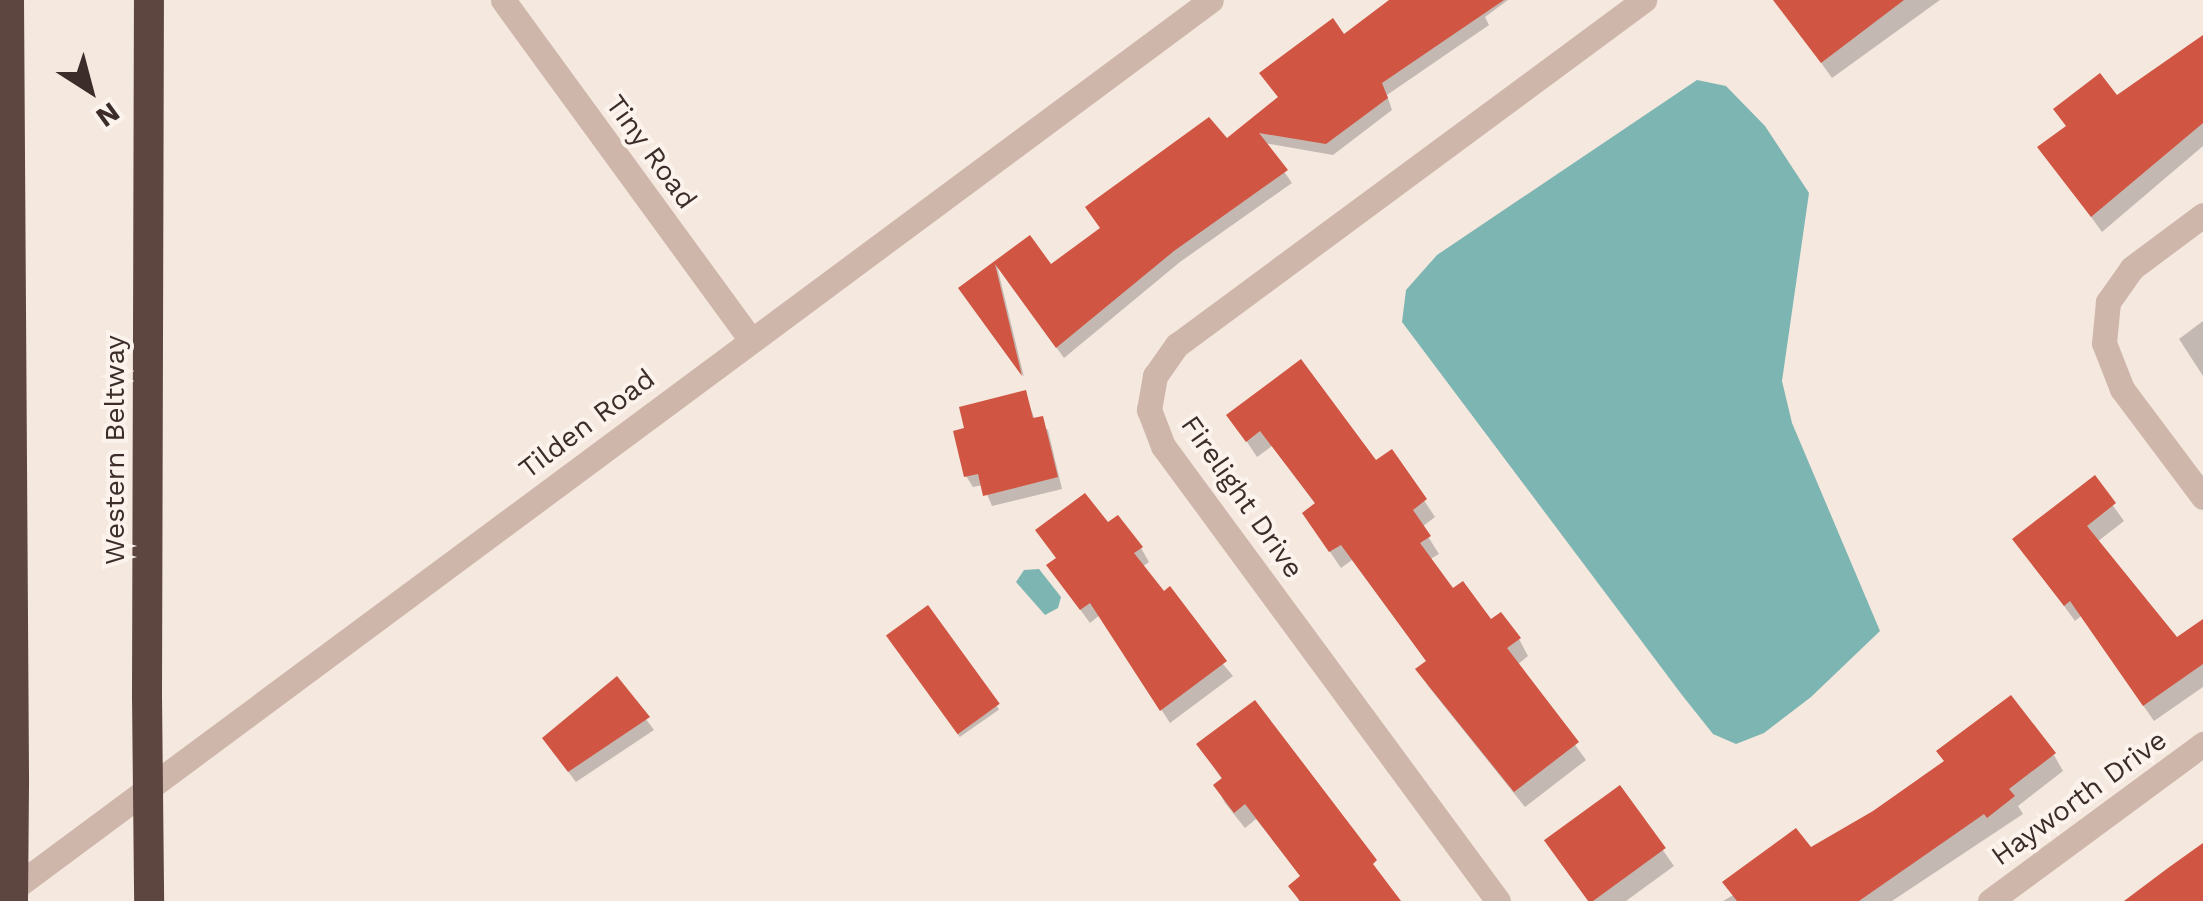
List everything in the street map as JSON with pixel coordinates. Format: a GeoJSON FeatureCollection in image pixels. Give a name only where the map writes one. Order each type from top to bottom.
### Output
{"type":"FeatureCollection","features":[{"type":"Feature","properties":{"kind":"highway"},"geometry":{"type":"LineString","coordinates":[[8,0],[14,901]]}},
{"type":"Feature","properties":{"kind":"highway","name":"Western Beltway"},"geometry":{"type":"LineString","coordinates":[[149,901],[150,0]]}},
{"type":"Feature","properties":{"kind":"street","name":"Tiny Road"},"geometry":{"type":"LineString","coordinates":[[503,0],[751,340]]}},
{"type":"Feature","properties":{"kind":"street","name":"Tilden Road"},"geometry":{"type":"LineString","coordinates":[[0,898],[1211,0]]}},
{"type":"Feature","properties":{"kind":"street","name":"Firelight Drive"},"geometry":{"type":"LineString","coordinates":[[1498,901],[1163,446],[1150,410],[1152,393],[1155,376],[1178,346],[1644,0]]}},
{"type":"Feature","properties":{"kind":"street"},"geometry":{"type":"LineString","coordinates":[[2203,214],[2132,268],[2108,302],[2104,343],[2122,389],[2203,497]]}},
{"type":"Feature","properties":{"kind":"street","name":"Hayworth Drive"},"geometry":{"type":"LineString","coordinates":[[1990,901],[2203,744]]}},
{"type":"Feature","properties":{"kind":"water"},"geometry":{"type":"Polygon","coordinates":[[[1697,80],[1726,86],[1765,126],[1809,193],[1782,381],[1792,423],[1880,631],[1811,697],[1764,733],[1736,744],[1713,734],[1682,695],[1402,322],[1406,290],[1437,255],[1697,80]]]}},
{"type":"Feature","properties":{"kind":"water"},"geometry":{"type":"Polygon","coordinates":[[[1039,569],[1061,597],[1058,608],[1045,615],[1016,582],[1024,570],[1039,569]]]}},
{"type":"Feature","properties":{"kind":"building"},"geometry":{"type":"Polygon","coordinates":[[[1389,0],[1504,0],[1382,83],[1388,98],[1326,144],[1259,133],[1288,170],[1174,251],[1056,348],[995,264],[1022,376],[958,288],[1030,235],[1051,264],[1100,228],[1085,207],[1209,117],[1227,138],[1278,97],[1259,73],[1333,18],[1344,34],[1389,0]]]}},
{"type":"Feature","properties":{"kind":"building"},"geometry":{"type":"Polygon","coordinates":[[[1773,0],[1904,0],[1821,63],[1773,0]]]}},
{"type":"Feature","properties":{"kind":"building"},"geometry":{"type":"Polygon","coordinates":[[[2203,35],[2203,123],[2091,217],[2037,147],[2066,126],[2053,109],[2100,73],[2117,95],[2203,35]]]}},
{"type":"Feature","properties":{"kind":"building"},"geometry":{"type":"Polygon","coordinates":[[[1301,359],[1376,460],[1392,449],[1427,499],[1413,510],[1431,536],[1420,543],[1453,588],[1463,581],[1491,619],[1501,612],[1521,638],[1507,648],[1579,742],[1514,792],[1415,669],[1426,661],[1341,545],[1329,552],[1302,513],[1315,503],[1260,431],[1246,442],[1226,415],[1301,359]]]}},
{"type":"Feature","properties":{"kind":"building"},"geometry":{"type":"Polygon","coordinates":[[[1026,390],[1033,418],[1043,416],[1058,477],[983,496],[978,474],[964,477],[953,431],[964,428],[959,407],[1026,390]]]}},
{"type":"Feature","properties":{"kind":"building"},"geometry":{"type":"Polygon","coordinates":[[[2095,475],[2116,503],[2087,526],[2177,637],[2203,619],[2203,664],[2143,706],[2070,601],[2064,606],[2012,539],[2095,475]]]}},
{"type":"Feature","properties":{"kind":"building"},"geometry":{"type":"Polygon","coordinates":[[[1085,493],[1108,522],[1118,515],[1143,547],[1134,553],[1164,591],[1170,586],[1227,661],[1160,711],[1090,603],[1080,610],[1046,565],[1056,558],[1035,530],[1085,493]]]}},
{"type":"Feature","properties":{"kind":"building"},"geometry":{"type":"Polygon","coordinates":[[[928,605],[1000,704],[958,734],[886,636],[928,605]]]}},
{"type":"Feature","properties":{"kind":"building"},"geometry":{"type":"Polygon","coordinates":[[[617,676],[650,717],[568,772],[542,738],[617,676]]]}},
{"type":"Feature","properties":{"kind":"building"},"geometry":{"type":"Polygon","coordinates":[[[2011,695],[2056,753],[2009,789],[2015,796],[1987,818],[1984,814],[1859,901],[1737,901],[1722,882],[1796,828],[1811,847],[1873,811],[1944,761],[1936,751],[2011,695]]]}},
{"type":"Feature","properties":{"kind":"building"},"geometry":{"type":"Polygon","coordinates":[[[1255,700],[1377,860],[1373,864],[1401,901],[1300,901],[1288,886],[1300,876],[1245,804],[1234,813],[1213,785],[1222,778],[1196,744],[1255,700]]]}},
{"type":"Feature","properties":{"kind":"building"},"geometry":{"type":"Polygon","coordinates":[[[1620,785],[1666,848],[1588,901],[1544,840],[1620,785]]]}},
{"type":"Feature","properties":{"kind":"building"},"geometry":{"type":"Polygon","coordinates":[[[2203,843],[2203,901],[2124,901],[2168,868],[2203,843]]]}}]}
